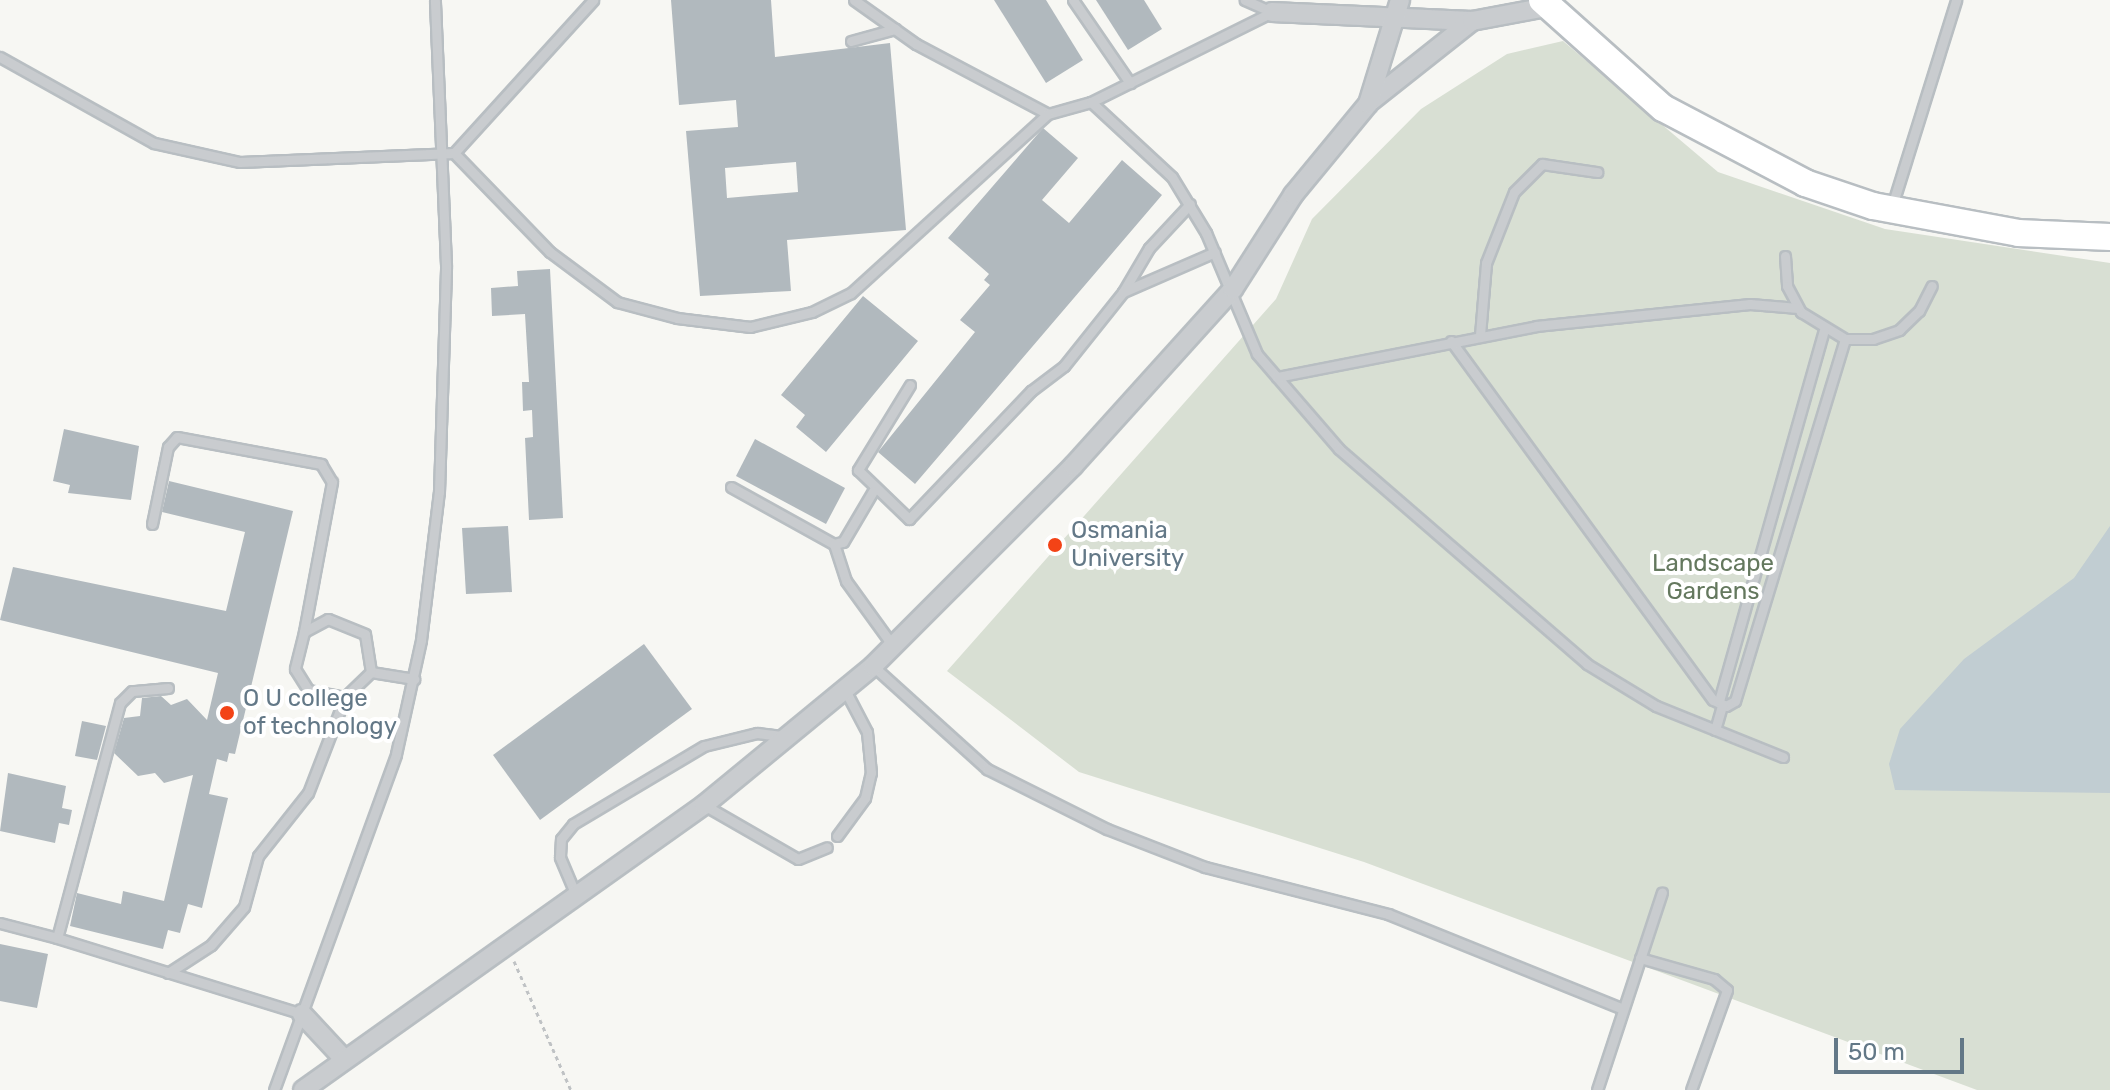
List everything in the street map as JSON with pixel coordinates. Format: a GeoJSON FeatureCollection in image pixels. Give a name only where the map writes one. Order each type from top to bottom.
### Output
{"type":"FeatureCollection","features":[{"type":"Feature","properties":{"kind":"main road"},"geometry":{"type":"LineString","coordinates":[[1544,3],[1663,108],[1805,183],[1891,209],[2018,233],[2110,237]]}},
{"type":"Feature","properties":{"kind":"street"},"geometry":{"type":"LineString","coordinates":[[1368,104],[1397,20],[1400,0]]}},
{"type":"Feature","properties":{"kind":"street"},"geometry":{"type":"LineString","coordinates":[[1272,12],[1472,21],[1544,3]]}},
{"type":"Feature","properties":{"kind":"street"},"geometry":{"type":"LineString","coordinates":[[303,1090],[507,946],[575,893],[704,805],[846,692],[1073,466],[1233,289],[1293,195],[1368,104],[1472,21]]}},
{"type":"Feature","properties":{"kind":"street"},"geometry":{"type":"LineString","coordinates":[[302,1014],[344,1059]]}},
{"type":"Feature","properties":{"kind":"lane"},"geometry":{"type":"LineString","coordinates":[[274,1090],[396,754],[414,679],[439,492],[449,152],[435,0]]}},
{"type":"Feature","properties":{"kind":"lane"},"geometry":{"type":"LineString","coordinates":[[0,57],[154,143],[240,162],[449,152],[593,0]]}},
{"type":"Feature","properties":{"kind":"lane"},"geometry":{"type":"LineString","coordinates":[[854,0],[895,29],[1048,114]]}},
{"type":"Feature","properties":{"kind":"lane"},"geometry":{"type":"LineString","coordinates":[[1073,0],[1130,83]]}},
{"type":"Feature","properties":{"kind":"lane"},"geometry":{"type":"LineString","coordinates":[[1245,0],[1272,12]]}},
{"type":"Feature","properties":{"kind":"lane"},"geometry":{"type":"LineString","coordinates":[[1891,209],[1956,0]]}},
{"type":"Feature","properties":{"kind":"lane"},"geometry":{"type":"LineString","coordinates":[[449,152],[550,252],[617,302],[750,327],[812,312],[851,293],[1048,114],[1091,102],[1272,12]]}},
{"type":"Feature","properties":{"kind":"lane"},"geometry":{"type":"LineString","coordinates":[[851,41],[895,29]]}},
{"type":"Feature","properties":{"kind":"lane"},"geometry":{"type":"LineString","coordinates":[[1091,102],[1154,156],[1190,204],[1233,289],[1257,354],[1339,449],[1587,664],[1656,706],[1783,757]]}},
{"type":"Feature","properties":{"kind":"lane"},"geometry":{"type":"LineString","coordinates":[[1480,335],[1486,263],[1514,192],[1542,164],[1597,172]]}},
{"type":"Feature","properties":{"kind":"lane"},"geometry":{"type":"LineString","coordinates":[[910,385],[860,463],[858,475],[902,518],[920,514],[1031,391],[1064,366],[1123,292],[1149,248],[1190,204]]}},
{"type":"Feature","properties":{"kind":"lane"},"geometry":{"type":"LineString","coordinates":[[1123,292],[1215,252]]}},
{"type":"Feature","properties":{"kind":"lane"},"geometry":{"type":"LineString","coordinates":[[1785,256],[1787,286],[1798,308],[1824,331],[1845,339],[1873,339],[1899,330],[1919,311],[1932,286]]}},
{"type":"Feature","properties":{"kind":"lane"},"geometry":{"type":"LineString","coordinates":[[1277,377],[1480,335],[1750,304],[1798,308]]}},
{"type":"Feature","properties":{"kind":"lane"},"geometry":{"type":"LineString","coordinates":[[1715,730],[1824,331]]}},
{"type":"Feature","properties":{"kind":"lane"},"geometry":{"type":"LineString","coordinates":[[1721,703],[1735,701],[1845,339]]}},
{"type":"Feature","properties":{"kind":"lane"},"geometry":{"type":"LineString","coordinates":[[1451,341],[1721,703]]}},
{"type":"Feature","properties":{"kind":"lane"},"geometry":{"type":"LineString","coordinates":[[152,524],[168,447],[177,437],[321,464],[332,482],[304,632],[293,657],[300,681],[320,696],[345,697]]}},
{"type":"Feature","properties":{"kind":"lane"},"geometry":{"type":"LineString","coordinates":[[731,487],[834,544],[843,542],[873,491]]}},
{"type":"Feature","properties":{"kind":"lane"},"geometry":{"type":"LineString","coordinates":[[834,544],[846,581],[893,646]]}},
{"type":"Feature","properties":{"kind":"lane"},"geometry":{"type":"LineString","coordinates":[[168,973],[211,945],[244,907],[258,856],[308,793],[345,697],[371,672],[371,646],[355,625],[328,619],[304,632]]}},
{"type":"Feature","properties":{"kind":"lane"},"geometry":{"type":"LineString","coordinates":[[873,666],[987,769],[1107,829],[1205,867],[1388,914],[1623,1009]]}},
{"type":"Feature","properties":{"kind":"lane"},"geometry":{"type":"LineString","coordinates":[[371,672],[414,679]]}},
{"type":"Feature","properties":{"kind":"lane"},"geometry":{"type":"LineString","coordinates":[[57,938],[120,703],[132,691],[168,688]]}},
{"type":"Feature","properties":{"kind":"lane"},"geometry":{"type":"LineString","coordinates":[[837,836],[865,798],[871,773],[867,732],[846,692]]}},
{"type":"Feature","properties":{"kind":"lane"},"geometry":{"type":"LineString","coordinates":[[575,893],[560,857],[561,839],[573,824],[704,746],[757,733],[789,738]]}},
{"type":"Feature","properties":{"kind":"lane"},"geometry":{"type":"LineString","coordinates":[[704,805],[798,859],[827,847]]}},
{"type":"Feature","properties":{"kind":"lane"},"geometry":{"type":"LineString","coordinates":[[1597,1090],[1662,892]]}},
{"type":"Feature","properties":{"kind":"lane"},"geometry":{"type":"LineString","coordinates":[[0,923],[302,1014]]}},
{"type":"Feature","properties":{"kind":"lane"},"geometry":{"type":"LineString","coordinates":[[1640,958],[1714,979],[1727,990],[1691,1090]]}},
{"type":"Feature","properties":{"kind":"path"},"geometry":{"type":"LineString","coordinates":[[507,946],[571,1090]]}},
{"type":"Feature","properties":{"kind":"green space","name":"Landscape Gardens"},"geometry":{"type":"Polygon","coordinates":[[[1563,41],[1718,172],[1885,229],[2110,263],[2110,1090],[1977,1090],[1364,862],[1079,772],[947,671],[1276,299],[1312,219],[1421,109],[1507,54],[1563,41]]]}},
{"type":"Feature","properties":{"kind":"shaded area"},"geometry":{"type":"Polygon","coordinates":[[[2110,526],[2110,793],[1895,790],[1889,764],[1900,729],[1964,659],[2074,578],[2110,526]]]}},
{"type":"Feature","properties":{"kind":"building"},"geometry":{"type":"Polygon","coordinates":[[[671,0],[771,0],[775,57],[890,43],[906,230],[787,240],[791,291],[700,296],[686,131],[738,127],[736,100],[679,105],[671,0]],[[796,162],[725,168],[727,198],[798,192],[796,162]]]}},
{"type":"Feature","properties":{"kind":"building"},"geometry":{"type":"Polygon","coordinates":[[[994,0],[1046,0],[1083,60],[1046,83],[994,0]]]}},
{"type":"Feature","properties":{"kind":"building"},"geometry":{"type":"Polygon","coordinates":[[[1096,0],[1144,0],[1162,29],[1128,50],[1096,0]]]}},
{"type":"Feature","properties":{"kind":"building"},"geometry":{"type":"Polygon","coordinates":[[[1043,128],[1078,158],[1042,200],[1069,223],[1122,160],[1162,195],[915,484],[878,452],[975,332],[960,320],[990,285],[984,280],[989,274],[948,238],[1043,128]]]}},
{"type":"Feature","properties":{"kind":"building"},"geometry":{"type":"Polygon","coordinates":[[[550,269],[563,518],[529,520],[525,438],[533,437],[532,410],[523,411],[522,382],[529,382],[525,314],[492,316],[491,288],[518,286],[517,271],[550,269]]]}},
{"type":"Feature","properties":{"kind":"building"},"geometry":{"type":"Polygon","coordinates":[[[863,296],[918,341],[826,452],[796,427],[805,415],[781,395],[863,296]]]}},
{"type":"Feature","properties":{"kind":"building"},"geometry":{"type":"Polygon","coordinates":[[[64,429],[139,446],[131,500],[68,493],[70,485],[53,481],[64,429]]]}},
{"type":"Feature","properties":{"kind":"building"},"geometry":{"type":"Polygon","coordinates":[[[755,439],[845,488],[826,524],[736,476],[755,439]]]}},
{"type":"Feature","properties":{"kind":"building","name":"O U college of technology"},"geometry":{"type":"Polygon","coordinates":[[[169,481],[293,511],[235,754],[229,753],[227,762],[217,759],[209,794],[228,798],[202,908],[188,904],[180,933],[168,930],[163,949],[70,926],[77,893],[121,904],[123,891],[164,901],[193,775],[164,783],[155,773],[138,776],[114,753],[124,718],[140,716],[142,698],[161,696],[171,705],[187,699],[207,720],[218,673],[0,620],[13,567],[226,611],[245,532],[162,512],[169,481]]]}},
{"type":"Feature","properties":{"kind":"building"},"geometry":{"type":"Polygon","coordinates":[[[508,526],[512,592],[466,594],[462,528],[508,526]]]}},
{"type":"Feature","properties":{"kind":"building"},"geometry":{"type":"Polygon","coordinates":[[[644,644],[692,709],[540,820],[493,755],[644,644]]]}},
{"type":"Feature","properties":{"kind":"building"},"geometry":{"type":"Polygon","coordinates":[[[82,721],[106,726],[97,760],[75,756],[82,721]]]}},
{"type":"Feature","properties":{"kind":"building"},"geometry":{"type":"Polygon","coordinates":[[[8,773],[66,786],[62,808],[72,810],[69,825],[59,823],[55,843],[0,831],[8,773]]]}},
{"type":"Feature","properties":{"kind":"building"},"geometry":{"type":"Polygon","coordinates":[[[0,944],[48,954],[37,1008],[0,1001],[0,944]]]}},
{"type":"Feature","properties":{"kind":"place","name":"Osmania University"},"geometry":{"type":"Point","coordinates":[1055,545]}},
{"type":"Feature","properties":{"kind":"place","name":"O U college of technology"},"geometry":{"type":"Point","coordinates":[227,713]}}]}
